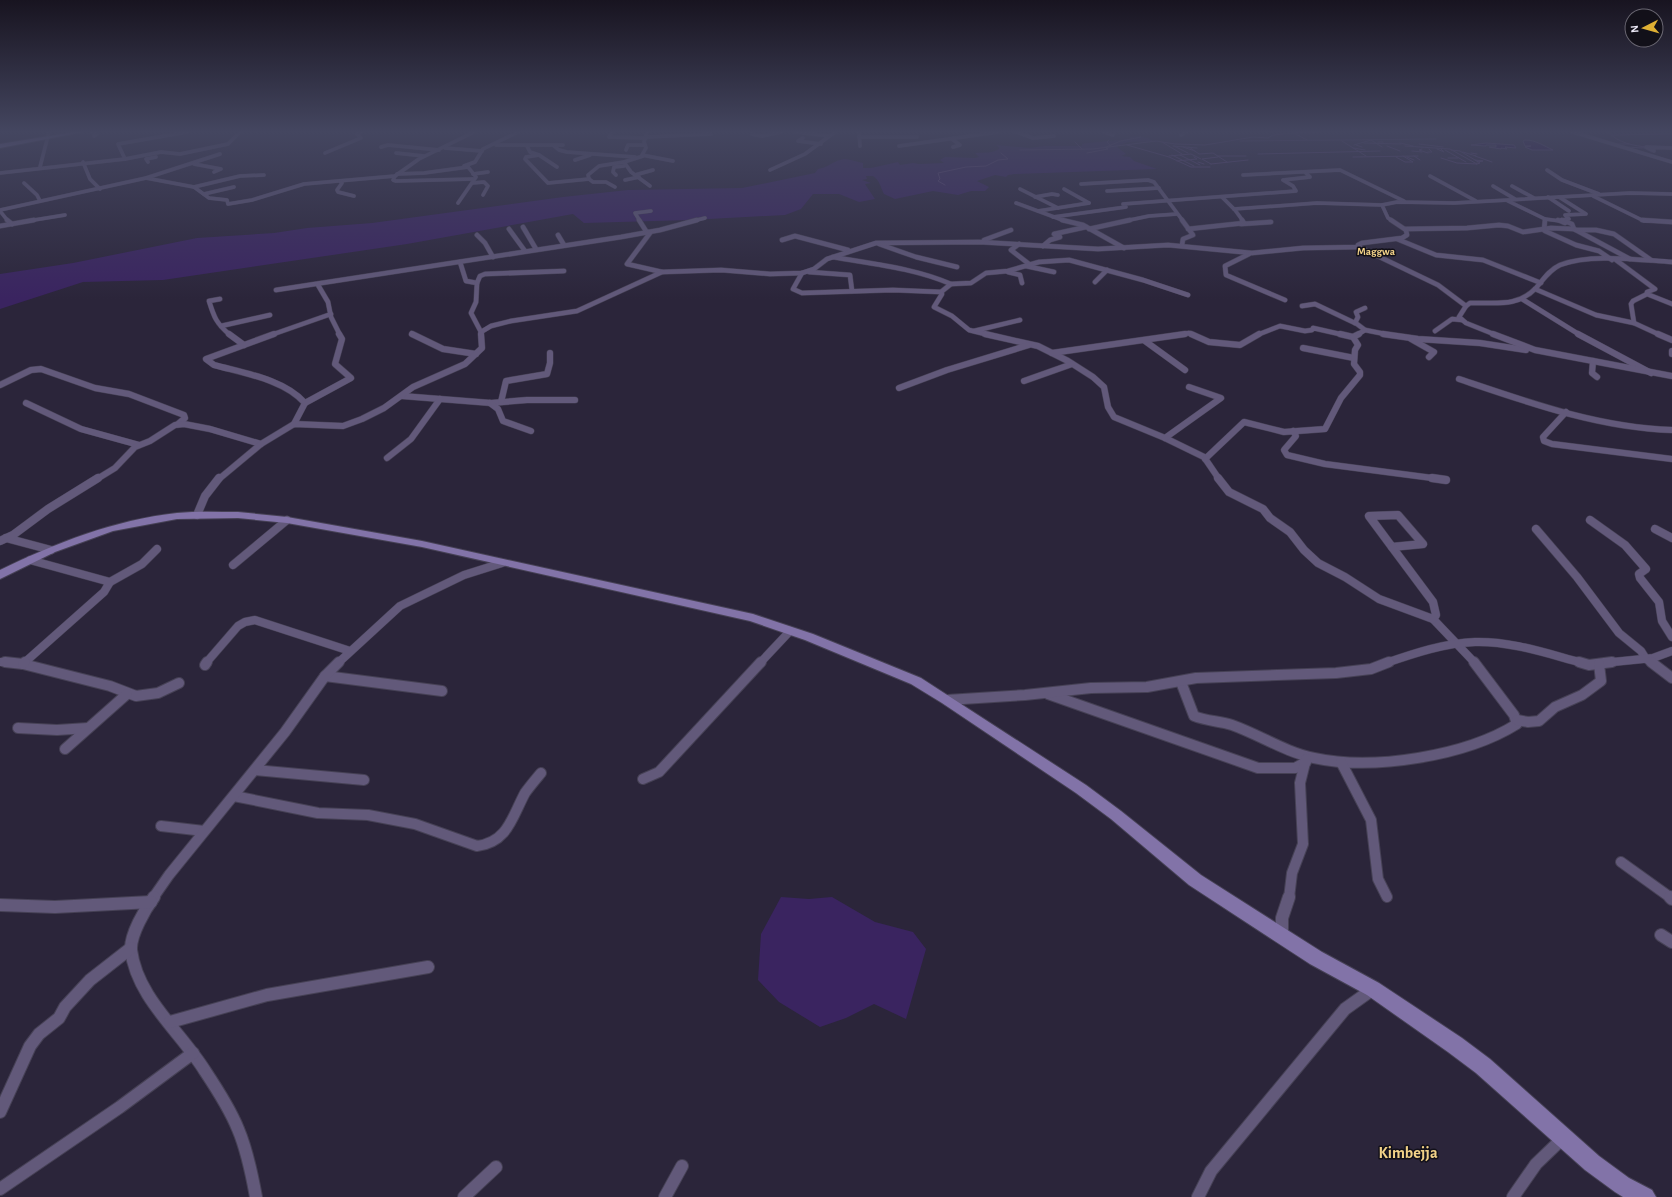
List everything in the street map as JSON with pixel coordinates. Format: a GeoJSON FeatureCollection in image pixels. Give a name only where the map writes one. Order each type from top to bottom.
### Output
{"type":"FeatureCollection","features":[{"type":"Feature","properties":{"kind":"street"},"geometry":{"type":"LineString","coordinates":[[29,188],[40,201]]}},
{"type":"Feature","properties":{"kind":"street"},"geometry":{"type":"LineString","coordinates":[[12,224],[5,219],[0,211],[40,201],[108,188]]}},
{"type":"Feature","properties":{"kind":"street"},"geometry":{"type":"LineString","coordinates":[[195,188],[211,198],[227,200],[228,204],[249,201],[292,188]]}},
{"type":"Feature","properties":{"kind":"street"},"geometry":{"type":"LineString","coordinates":[[204,194],[230,188]]}},
{"type":"Feature","properties":{"kind":"street"},"geometry":{"type":"LineString","coordinates":[[339,188],[337,190],[338,192],[354,196]]}},
{"type":"Feature","properties":{"kind":"street"},"geometry":{"type":"LineString","coordinates":[[458,203],[468,188]]}},
{"type":"Feature","properties":{"kind":"street"},"geometry":{"type":"LineString","coordinates":[[483,195],[487,188]]}},
{"type":"Feature","properties":{"kind":"street"},"geometry":{"type":"LineString","coordinates":[[1107,191],[1159,188],[1192,236],[1183,239],[1182,246]]}},
{"type":"Feature","properties":{"kind":"street"},"geometry":{"type":"LineString","coordinates":[[1052,217],[1167,200],[1296,191],[1294,188]]}},
{"type":"Feature","properties":{"kind":"street"},"geometry":{"type":"LineString","coordinates":[[1378,188],[1408,202]]}},
{"type":"Feature","properties":{"kind":"street"},"geometry":{"type":"LineString","coordinates":[[1451,188],[1476,202]]}},
{"type":"Feature","properties":{"kind":"street"},"geometry":{"type":"LineString","coordinates":[[1496,188],[1515,199]]}},
{"type":"Feature","properties":{"kind":"street"},"geometry":{"type":"LineString","coordinates":[[1515,188],[1534,198]]}},
{"type":"Feature","properties":{"kind":"street"},"geometry":{"type":"LineString","coordinates":[[1582,188],[1601,195]]}},
{"type":"Feature","properties":{"kind":"street"},"geometry":{"type":"LineString","coordinates":[[1020,189],[1058,208]]}},
{"type":"Feature","properties":{"kind":"street"},"geometry":{"type":"LineString","coordinates":[[1035,197],[1055,195],[1042,189]]}},
{"type":"Feature","properties":{"kind":"street"},"geometry":{"type":"LineString","coordinates":[[1038,211],[1090,203],[1064,189]]}},
{"type":"Feature","properties":{"kind":"street"},"geometry":{"type":"LineString","coordinates":[[1234,209],[1317,203],[1382,205],[1408,202],[1476,202],[1558,196],[1630,193],[1672,194]]}},
{"type":"Feature","properties":{"kind":"street"},"geometry":{"type":"LineString","coordinates":[[1592,195],[1644,221],[1672,222]]}},
{"type":"Feature","properties":{"kind":"street"},"geometry":{"type":"LineString","coordinates":[[1558,196],[1586,214],[1565,215],[1569,219],[1561,220],[1572,224],[1574,229]]}},
{"type":"Feature","properties":{"kind":"street"},"geometry":{"type":"LineString","coordinates":[[1222,197],[1244,222],[1241,224]]}},
{"type":"Feature","properties":{"kind":"street"},"geometry":{"type":"LineString","coordinates":[[1548,197],[1569,211]]}},
{"type":"Feature","properties":{"kind":"street"},"geometry":{"type":"LineString","coordinates":[[1507,200],[1545,219],[1555,219],[1632,260]]}},
{"type":"Feature","properties":{"kind":"street"},"geometry":{"type":"LineString","coordinates":[[243,207],[249,201]]}},
{"type":"Feature","properties":{"kind":"street"},"geometry":{"type":"LineString","coordinates":[[1016,203],[1052,217],[1088,228],[1124,248]]}},
{"type":"Feature","properties":{"kind":"street"},"geometry":{"type":"LineString","coordinates":[[1382,205],[1388,218],[1405,229],[1467,228],[1499,225],[1508,226],[1523,232],[1574,229],[1602,230],[1626,242],[1654,262]]}},
{"type":"Feature","properties":{"kind":"street"},"geometry":{"type":"LineString","coordinates":[[649,232],[646,231],[635,213],[651,211]]}},
{"type":"Feature","properties":{"kind":"street"},"geometry":{"type":"LineString","coordinates":[[1043,246],[1050,240],[1060,237],[1054,234],[1149,216],[1177,214]]}},
{"type":"Feature","properties":{"kind":"street"},"geometry":{"type":"LineString","coordinates":[[0,226],[65,215]]}},
{"type":"Feature","properties":{"kind":"street"},"geometry":{"type":"LineString","coordinates":[[276,290],[318,285],[402,270],[649,232],[705,218]]}},
{"type":"Feature","properties":{"kind":"street"},"geometry":{"type":"LineString","coordinates":[[1544,230],[1546,225],[1545,219]]}},
{"type":"Feature","properties":{"kind":"street"},"geometry":{"type":"LineString","coordinates":[[1188,229],[1271,222]]}},
{"type":"Feature","properties":{"kind":"street"},"geometry":{"type":"LineString","coordinates":[[523,226],[536,249]]}},
{"type":"Feature","properties":{"kind":"street"},"geometry":{"type":"LineString","coordinates":[[509,229],[526,251]]}},
{"type":"Feature","properties":{"kind":"street"},"geometry":{"type":"LineString","coordinates":[[1359,247],[1358,246],[1368,242],[1396,239],[1406,236],[1405,229]]}},
{"type":"Feature","properties":{"kind":"street"},"geometry":{"type":"LineString","coordinates":[[979,242],[1011,230]]}},
{"type":"Feature","properties":{"kind":"street"},"geometry":{"type":"LineString","coordinates":[[1544,230],[1576,245],[1599,251],[1656,289],[1647,292],[1647,294],[1633,301],[1631,304],[1634,323]]}},
{"type":"Feature","properties":{"kind":"street"},"geometry":{"type":"LineString","coordinates":[[649,232],[648,237],[632,254],[626,264],[630,266],[651,268],[662,272],[721,270],[770,274],[806,272],[850,276],[852,291]]}},
{"type":"Feature","properties":{"kind":"street"},"geometry":{"type":"LineString","coordinates":[[478,235],[485,243],[493,257]]}},
{"type":"Feature","properties":{"kind":"street"},"geometry":{"type":"LineString","coordinates":[[558,235],[564,245]]}},
{"type":"Feature","properties":{"kind":"street"},"geometry":{"type":"LineString","coordinates":[[782,240],[795,236],[849,251]]}},
{"type":"Feature","properties":{"kind":"street"},"geometry":{"type":"LineString","coordinates":[[1396,239],[1437,256],[1492,263],[1541,283]]}},
{"type":"Feature","properties":{"kind":"street"},"geometry":{"type":"LineString","coordinates":[[1596,241],[1626,242]]}},
{"type":"Feature","properties":{"kind":"street"},"geometry":{"type":"LineString","coordinates":[[942,292],[893,290],[798,293],[794,289],[806,272],[832,257],[876,243],[979,242],[1092,249],[1164,245],[1252,253],[1308,248],[1359,247],[1438,285],[1466,306]]}},
{"type":"Feature","properties":{"kind":"street"},"geometry":{"type":"LineString","coordinates":[[876,243],[916,257],[957,267]]}},
{"type":"Feature","properties":{"kind":"street"},"geometry":{"type":"LineString","coordinates":[[1019,244],[1011,250],[1026,265],[1054,272]]}},
{"type":"Feature","properties":{"kind":"street"},"geometry":{"type":"LineString","coordinates":[[1252,253],[1225,266],[1224,270],[1226,275],[1285,300]]}},
{"type":"Feature","properties":{"kind":"street"},"geometry":{"type":"LineString","coordinates":[[832,257],[904,269],[935,277],[951,284],[971,283],[985,273],[1005,272],[1019,274],[1022,283]]}},
{"type":"Feature","properties":{"kind":"street"},"geometry":{"type":"LineString","coordinates":[[1005,272],[1044,261],[1069,260],[1188,295]]}},
{"type":"Feature","properties":{"kind":"street"},"geometry":{"type":"LineString","coordinates":[[1462,320],[1459,317],[1466,306],[1470,303],[1512,302],[1522,300],[1541,283],[1552,270],[1562,264],[1614,260],[1672,262]]}},
{"type":"Feature","properties":{"kind":"street"},"geometry":{"type":"LineString","coordinates":[[460,262],[466,281],[477,283]]}},
{"type":"Feature","properties":{"kind":"street"},"geometry":{"type":"LineString","coordinates":[[1095,282],[1107,270]]}},
{"type":"Feature","properties":{"kind":"street"},"geometry":{"type":"LineString","coordinates":[[294,424],[334,426],[352,424],[384,408],[418,384],[465,364],[483,345],[481,332],[471,313],[476,302],[477,283],[480,276],[484,274],[564,271]]}},
{"type":"Feature","properties":{"kind":"street"},"geometry":{"type":"LineString","coordinates":[[481,332],[491,326],[511,321],[572,312],[595,304],[662,272]]}},
{"type":"Feature","properties":{"kind":"street"},"geometry":{"type":"LineString","coordinates":[[951,284],[942,292],[934,307],[952,316],[963,327],[973,331],[1030,344],[1052,353],[1093,377],[1104,387],[1108,407],[1114,417],[1165,438],[1195,452],[1205,459],[1211,470],[1229,492],[1263,509],[1270,518],[1290,532],[1304,550],[1318,564],[1345,577],[1379,599],[1423,614],[1432,619],[1458,644],[1482,671],[1517,720],[1528,722],[1539,721],[1555,707],[1582,695],[1601,681],[1599,664]]}},
{"type":"Feature","properties":{"kind":"street"},"geometry":{"type":"LineString","coordinates":[[198,515],[205,496],[213,485],[261,444],[294,424],[305,403],[351,378],[335,364],[342,339],[331,314],[328,302],[318,285]]}},
{"type":"Feature","properties":{"kind":"street"},"geometry":{"type":"LineString","coordinates":[[1535,289],[1596,314],[1634,323],[1672,340]]}},
{"type":"Feature","properties":{"kind":"street"},"geometry":{"type":"LineString","coordinates":[[1647,294],[1672,304]]}},
{"type":"Feature","properties":{"kind":"street"},"geometry":{"type":"LineString","coordinates":[[220,299],[209,301],[213,316],[221,326],[244,344]]}},
{"type":"Feature","properties":{"kind":"street"},"geometry":{"type":"LineString","coordinates":[[1522,300],[1558,320],[1564,326],[1590,341],[1651,373]]}},
{"type":"Feature","properties":{"kind":"street"},"geometry":{"type":"LineString","coordinates":[[1302,306],[1315,304],[1355,323],[1365,330],[1411,338],[1474,342],[1512,349],[1535,350],[1672,376]]}},
{"type":"Feature","properties":{"kind":"street"},"geometry":{"type":"LineString","coordinates":[[1355,323],[1358,317],[1356,312],[1365,308]]}},
{"type":"Feature","properties":{"kind":"street"},"geometry":{"type":"LineString","coordinates":[[305,403],[302,397],[295,392],[214,365],[206,359],[320,316],[331,314]]}},
{"type":"Feature","properties":{"kind":"street"},"geometry":{"type":"LineString","coordinates":[[221,326],[270,315]]}},
{"type":"Feature","properties":{"kind":"street"},"geometry":{"type":"LineString","coordinates":[[1435,331],[1452,319],[1462,320],[1466,323],[1535,350]]}},
{"type":"Feature","properties":{"kind":"street"},"geometry":{"type":"LineString","coordinates":[[973,331],[1020,320]]}},
{"type":"Feature","properties":{"kind":"street"},"geometry":{"type":"LineString","coordinates":[[1052,353],[1145,341],[1189,333],[1209,342],[1240,346],[1250,338],[1282,326],[1304,332],[1312,330],[1313,328],[1322,329],[1353,337],[1358,342],[1354,364],[1360,372],[1360,375],[1341,398],[1325,429],[1281,432],[1244,422],[1205,459]]}},
{"type":"Feature","properties":{"kind":"street"},"geometry":{"type":"LineString","coordinates":[[1353,337],[1365,330]]}},
{"type":"Feature","properties":{"kind":"street"},"geometry":{"type":"LineString","coordinates":[[412,334],[443,349],[476,354]]}},
{"type":"Feature","properties":{"kind":"street"},"geometry":{"type":"LineString","coordinates":[[1411,338],[1417,344],[1434,352],[1429,357]]}},
{"type":"Feature","properties":{"kind":"street"},"geometry":{"type":"LineString","coordinates":[[1145,341],[1185,370]]}},
{"type":"Feature","properties":{"kind":"street"},"geometry":{"type":"LineString","coordinates":[[899,388],[947,369],[999,355],[1030,344]]}},
{"type":"Feature","properties":{"kind":"street"},"geometry":{"type":"LineString","coordinates":[[1303,348],[1354,358]]}},
{"type":"Feature","properties":{"kind":"street"},"geometry":{"type":"LineString","coordinates":[[501,402],[506,381],[547,374],[550,363],[550,353]]}},
{"type":"Feature","properties":{"kind":"street"},"geometry":{"type":"LineString","coordinates":[[1593,361],[1592,373],[1597,378]]}},
{"type":"Feature","properties":{"kind":"street"},"geometry":{"type":"LineString","coordinates":[[1024,381],[1072,364]]}},
{"type":"Feature","properties":{"kind":"street"},"geometry":{"type":"LineString","coordinates":[[0,385],[31,370],[41,369],[68,380],[95,388],[129,394],[161,405],[184,415],[185,418],[178,424],[139,445],[129,452],[121,463],[115,468],[48,509],[3,540]]}},
{"type":"Feature","properties":{"kind":"street"},"geometry":{"type":"LineString","coordinates":[[1459,379],[1566,412],[1631,427],[1672,430]]}},
{"type":"Feature","properties":{"kind":"street"},"geometry":{"type":"LineString","coordinates":[[1165,438],[1221,398],[1189,387]]}},
{"type":"Feature","properties":{"kind":"street"},"geometry":{"type":"LineString","coordinates":[[402,396],[490,403],[527,400],[575,400]]}},
{"type":"Feature","properties":{"kind":"street"},"geometry":{"type":"LineString","coordinates":[[388,458],[408,443],[419,430],[440,399]]}},
{"type":"Feature","properties":{"kind":"street"},"geometry":{"type":"LineString","coordinates":[[26,403],[81,429],[139,445]]}},
{"type":"Feature","properties":{"kind":"street"},"geometry":{"type":"LineString","coordinates":[[490,403],[498,409],[502,421],[531,431]]}},
{"type":"Feature","properties":{"kind":"street"},"geometry":{"type":"LineString","coordinates":[[1566,412],[1543,436],[1544,441],[1552,444],[1672,459]]}},
{"type":"Feature","properties":{"kind":"street"},"geometry":{"type":"LineString","coordinates":[[178,424],[210,429],[261,444]]}},
{"type":"Feature","properties":{"kind":"street"},"geometry":{"type":"LineString","coordinates":[[1294,431],[1296,436],[1284,450],[1287,455],[1335,466],[1446,480]]}},
{"type":"Feature","properties":{"kind":"street"},"geometry":{"type":"LineString","coordinates":[[0,575],[51,550],[111,528],[154,520],[198,515],[238,515],[286,520],[362,532],[753,618],[790,631],[916,681],[947,700],[1081,789],[1116,815],[1195,880],[1316,958],[1373,989],[1408,1012],[1483,1066],[1562,1139],[1622,1185],[1645,1197]]}},
{"type":"Feature","properties":{"kind":"street"},"geometry":{"type":"LineString","coordinates":[[1392,547],[1423,544],[1398,515],[1369,516],[1370,520],[1392,547],[1432,602],[1436,615],[1432,619]]}},
{"type":"Feature","properties":{"kind":"street"},"geometry":{"type":"LineString","coordinates":[[233,565],[286,520]]}},
{"type":"Feature","properties":{"kind":"street"},"geometry":{"type":"LineString","coordinates":[[1590,520],[1625,545],[1646,569],[1639,574],[1640,578],[1659,602],[1658,610],[1668,633],[1672,637]]}},
{"type":"Feature","properties":{"kind":"street"},"geometry":{"type":"LineString","coordinates":[[1536,529],[1577,576],[1619,633],[1641,651],[1646,659],[1672,678]]}},
{"type":"Feature","properties":{"kind":"street"},"geometry":{"type":"LineString","coordinates":[[1655,529],[1672,538]]}},
{"type":"Feature","properties":{"kind":"street"},"geometry":{"type":"LineString","coordinates":[[3,540],[51,550]]}},
{"type":"Feature","properties":{"kind":"street"},"geometry":{"type":"LineString","coordinates":[[23,664],[104,592],[110,582],[142,564],[157,549]]}},
{"type":"Feature","properties":{"kind":"street"},"geometry":{"type":"LineString","coordinates":[[30,560],[59,569],[108,580],[110,582]]}},
{"type":"Feature","properties":{"kind":"street"},"geometry":{"type":"LineString","coordinates":[[256,1197],[252,1175],[238,1129],[205,1070],[148,994],[136,973],[131,948],[135,932],[151,902],[169,875],[255,770],[325,676],[350,651],[400,606],[457,578],[502,563]]}},
{"type":"Feature","properties":{"kind":"street"},"geometry":{"type":"LineString","coordinates":[[205,665],[238,626],[245,622],[255,620],[350,651]]}},
{"type":"Feature","properties":{"kind":"street"},"geometry":{"type":"LineString","coordinates":[[643,779],[660,772],[790,631]]}},
{"type":"Feature","properties":{"kind":"street"},"geometry":{"type":"LineString","coordinates":[[947,700],[1091,688],[1147,687],[1196,678],[1336,673],[1371,669],[1421,652],[1475,642],[1500,643],[1577,663],[1599,664],[1646,659],[1663,656],[1672,651]]}},
{"type":"Feature","properties":{"kind":"street"},"geometry":{"type":"LineString","coordinates":[[0,662],[23,664],[110,686],[127,694],[146,696],[158,693],[179,683]]}},
{"type":"Feature","properties":{"kind":"street"},"geometry":{"type":"LineString","coordinates":[[325,676],[442,691]]}},
{"type":"Feature","properties":{"kind":"street"},"geometry":{"type":"LineString","coordinates":[[1180,682],[1194,716],[1232,726],[1306,759],[1341,762],[1407,759],[1461,748],[1498,737],[1517,724],[1517,720]]}},
{"type":"Feature","properties":{"kind":"street"},"geometry":{"type":"LineString","coordinates":[[1045,693],[1258,768],[1295,768],[1306,759]]}},
{"type":"Feature","properties":{"kind":"street"},"geometry":{"type":"LineString","coordinates":[[65,749],[127,694]]}},
{"type":"Feature","properties":{"kind":"street"},"geometry":{"type":"LineString","coordinates":[[18,728],[57,730],[88,728]]}},
{"type":"Feature","properties":{"kind":"street"},"geometry":{"type":"LineString","coordinates":[[1282,936],[1282,918],[1288,902],[1292,873],[1303,844],[1300,783],[1306,759]]}},
{"type":"Feature","properties":{"kind":"street"},"geometry":{"type":"LineString","coordinates":[[1341,762],[1362,799],[1370,819],[1375,842],[1377,878],[1387,897]]}},
{"type":"Feature","properties":{"kind":"street"},"geometry":{"type":"LineString","coordinates":[[255,770],[364,780]]}},
{"type":"Feature","properties":{"kind":"street"},"geometry":{"type":"LineString","coordinates":[[234,796],[318,813],[368,815],[415,824],[476,846],[486,846],[496,842],[508,827],[526,792],[542,773]]}},
{"type":"Feature","properties":{"kind":"street"},"geometry":{"type":"LineString","coordinates":[[161,826],[204,831]]}},
{"type":"Feature","properties":{"kind":"street"},"geometry":{"type":"LineString","coordinates":[[1621,862],[1672,899]]}},
{"type":"Feature","properties":{"kind":"street"},"geometry":{"type":"LineString","coordinates":[[0,905],[55,907],[151,902]]}},
{"type":"Feature","properties":{"kind":"street"},"geometry":{"type":"LineString","coordinates":[[1661,935],[1672,942]]}},
{"type":"Feature","properties":{"kind":"street"},"geometry":{"type":"LineString","coordinates":[[0,1112],[30,1046],[39,1034],[59,1018],[65,1007],[90,980],[131,948]]}},
{"type":"Feature","properties":{"kind":"street"},"geometry":{"type":"LineString","coordinates":[[170,1022],[267,996],[428,967]]}},
{"type":"Feature","properties":{"kind":"street"},"geometry":{"type":"LineString","coordinates":[[1198,1197],[1211,1171],[1345,1009],[1373,989]]}},
{"type":"Feature","properties":{"kind":"street"},"geometry":{"type":"LineString","coordinates":[[0,1189],[120,1107],[193,1054]]}},
{"type":"Feature","properties":{"kind":"street"},"geometry":{"type":"LineString","coordinates":[[1513,1197],[1536,1164],[1562,1139]]}},
{"type":"Feature","properties":{"kind":"street"},"geometry":{"type":"LineString","coordinates":[[464,1197],[496,1166]]}},
{"type":"Feature","properties":{"kind":"street"},"geometry":{"type":"LineString","coordinates":[[666,1197],[682,1166]]}},
{"type":"Feature","properties":{"kind":"shaded area"},"geometry":{"type":"Polygon","coordinates":[[[868,188],[875,199],[859,202],[839,194],[813,194],[801,209],[785,215],[690,220],[584,223],[573,214],[407,244],[163,280],[83,282],[0,309],[0,274],[73,263],[197,238],[274,233],[307,228],[372,223],[563,197],[628,190],[868,188]]]}},
{"type":"Feature","properties":{"kind":"shaded area"},"geometry":{"type":"Polygon","coordinates":[[[881,188],[988,188],[985,191],[971,191],[958,195],[933,191],[895,199],[884,194],[881,188]]]}},
{"type":"Feature","properties":{"kind":"shaded area"},"geometry":{"type":"Polygon","coordinates":[[[781,897],[809,899],[832,897],[875,922],[913,932],[926,949],[906,1019],[874,1004],[846,1018],[820,1027],[779,1002],[758,980],[761,934],[781,897]]]}},
{"type":"Feature","properties":{"kind":"district","name":"Maggwa"},"geometry":{"type":"Point","coordinates":[1376,251]}},
{"type":"Feature","properties":{"kind":"district","name":"Kimbejja"},"geometry":{"type":"Point","coordinates":[1408,1153]}}]}
